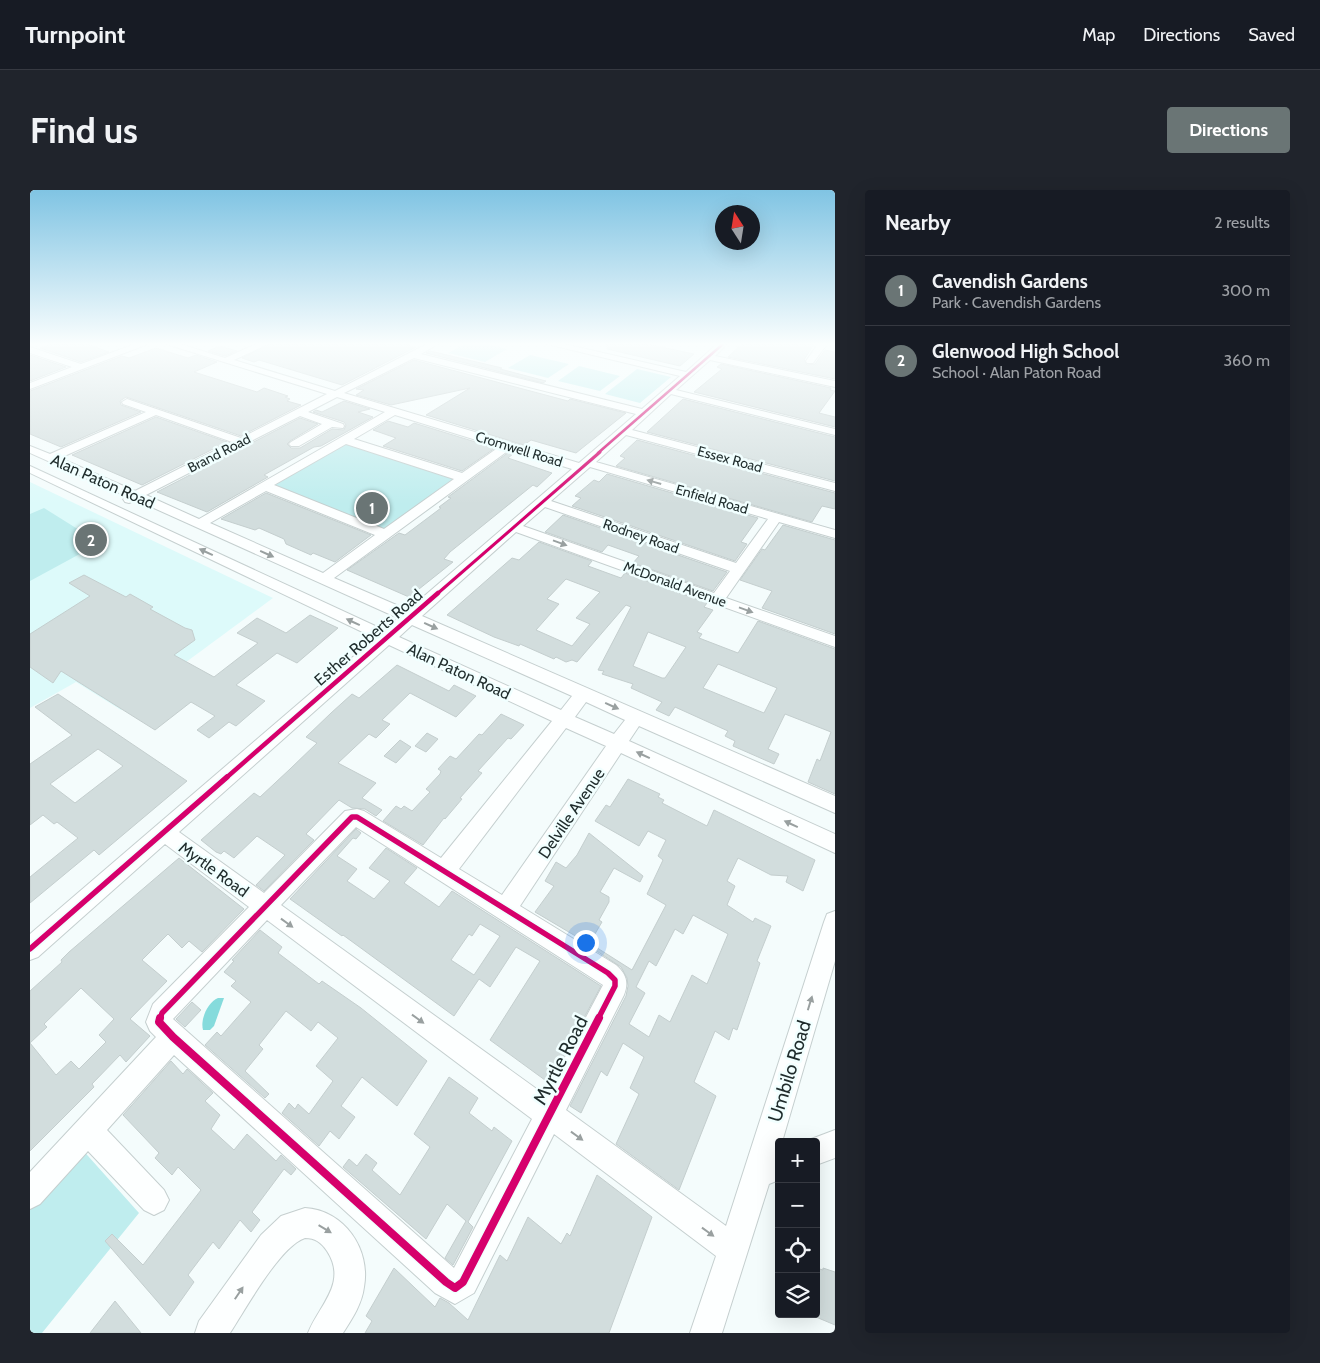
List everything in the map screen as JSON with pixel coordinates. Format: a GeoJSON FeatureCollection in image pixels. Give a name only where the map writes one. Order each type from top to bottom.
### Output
{"type":"FeatureCollection","features":[{"type":"Feature","properties":{"kind":"street","name":"Brand Road"},"geometry":{"type":"LineString","coordinates":[[112,508],[329,397]]}},
{"type":"Feature","properties":{"kind":"street","name":"Cromwell Road"},"geometry":{"type":"LineString","coordinates":[[347,397],[507,446],[585,465]]}},
{"type":"Feature","properties":{"kind":"street"},"geometry":{"type":"LineString","coordinates":[[582,397],[644,413]]}},
{"type":"Feature","properties":{"kind":"street","name":"Esther Roberts Road"},"geometry":{"type":"LineString","coordinates":[[30,949],[163,832],[233,774],[386,637],[662,397]]}},
{"type":"Feature","properties":{"kind":"street"},"geometry":{"type":"LineString","coordinates":[[695,397],[835,432]]}},
{"type":"Feature","properties":{"kind":"street"},"geometry":{"type":"LineString","coordinates":[[127,402],[242,442]]}},
{"type":"Feature","properties":{"kind":"street"},"geometry":{"type":"LineString","coordinates":[[50,458],[155,412]]}},
{"type":"Feature","properties":{"kind":"street"},"geometry":{"type":"LineString","coordinates":[[299,412],[335,425]]}},
{"type":"Feature","properties":{"kind":"street"},"geometry":{"type":"LineString","coordinates":[[200,524],[393,412]]}},
{"type":"Feature","properties":{"kind":"street"},"geometry":{"type":"LineString","coordinates":[[295,444],[335,425]]}},
{"type":"Feature","properties":{"kind":"street","name":"Essex Road"},"geometry":{"type":"LineString","coordinates":[[625,430],[835,488]]}},
{"type":"Feature","properties":{"kind":"street"},"geometry":{"type":"LineString","coordinates":[[345,440],[464,478]]}},
{"type":"Feature","properties":{"kind":"street"},"geometry":{"type":"LineString","coordinates":[[323,579],[507,446]]}},
{"type":"Feature","properties":{"kind":"street","name":"Alan Paton Road"},"geometry":{"type":"LineString","coordinates":[[30,449],[835,805]]}},
{"type":"Feature","properties":{"kind":"street","name":"Enfield Road"},"geometry":{"type":"LineString","coordinates":[[585,465],[835,534]]}},
{"type":"Feature","properties":{"kind":"street","name":"Alan Paton Road"},"geometry":{"type":"LineString","coordinates":[[30,469],[386,637],[835,844]]}},
{"type":"Feature","properties":{"kind":"street"},"geometry":{"type":"LineString","coordinates":[[264,486],[385,534]]}},
{"type":"Feature","properties":{"kind":"street","name":"Rodney Road"},"geometry":{"type":"LineString","coordinates":[[542,502],[739,569]]}},
{"type":"Feature","properties":{"kind":"street"},"geometry":{"type":"LineString","coordinates":[[717,599],[776,517]]}},
{"type":"Feature","properties":{"kind":"street","name":"McDonald Avenue"},"geometry":{"type":"LineString","coordinates":[[514,527],[835,642]]}},
{"type":"Feature","properties":{"kind":"street"},"geometry":{"type":"LineString","coordinates":[[444,871],[583,694]]}},
{"type":"Feature","properties":{"kind":"street","name":"Delville Avenue"},"geometry":{"type":"LineString","coordinates":[[505,909],[636,718]]}},
{"type":"Feature","properties":{"kind":"street","name":"Myrtle Road"},"geometry":{"type":"LineString","coordinates":[[352,817],[357,817],[608,973],[615,980],[615,986],[460,1286],[452,1287],[159,1022],[162,1013],[265,906],[352,817]]}},
{"type":"Feature","properties":{"kind":"street","name":"Myrtle Road"},"geometry":{"type":"LineString","coordinates":[[163,832],[732,1249]]}},
{"type":"Feature","properties":{"kind":"street","name":"Umbilo Road"},"geometry":{"type":"LineString","coordinates":[[706,1333],[732,1249],[768,1170],[835,922]]}},
{"type":"Feature","properties":{"kind":"street"},"geometry":{"type":"LineString","coordinates":[[30,1194],[173,1036]]}},
{"type":"Feature","properties":{"kind":"street"},"geometry":{"type":"LineString","coordinates":[[88,1130],[154,1200]]}},
{"type":"Feature","properties":{"kind":"street"},"geometry":{"type":"LineString","coordinates":[[820,1150],[835,1144]]}},
{"type":"Feature","properties":{"kind":"street"},"geometry":{"type":"LineString","coordinates":[[211,1333],[265,1254],[282,1235],[304,1222],[316,1224],[329,1230],[343,1245],[349,1258],[350,1286],[345,1300],[324,1333]]}},
{"type":"Feature","properties":{"kind":"shaded area"},"geometry":{"type":"Polygon","coordinates":[[[618,397],[647,397],[640,403],[618,397]]]}},
{"type":"Feature","properties":{"kind":"shaded area"},"geometry":{"type":"Polygon","coordinates":[[[345,442],[456,478],[386,530],[270,486],[345,442]]]}},
{"type":"Feature","properties":{"kind":"shaded area"},"geometry":{"type":"Polygon","coordinates":[[[30,482],[273,598],[121,710],[76,682],[30,708],[30,482]]]}},
{"type":"Feature","properties":{"kind":"shaded area"},"geometry":{"type":"Polygon","coordinates":[[[44,508],[100,543],[30,581],[30,514],[44,508]]]}},
{"type":"Feature","properties":{"kind":"shaded area"},"geometry":{"type":"Polygon","coordinates":[[[80,1147],[139,1213],[42,1333],[30,1333],[30,1204],[80,1147]]]}},
{"type":"Feature","properties":{"kind":"water"},"geometry":{"type":"Polygon","coordinates":[[[218,998],[224,998],[214,1026],[210,1030],[203,1030],[202,1026],[206,1011],[211,1003],[218,998]]]}},
{"type":"Feature","properties":{"kind":"building"},"geometry":{"type":"Polygon","coordinates":[[[30,397],[125,397],[120,401],[121,405],[141,412],[61,447],[30,434],[30,397]]]}},
{"type":"Feature","properties":{"kind":"building"},"geometry":{"type":"Polygon","coordinates":[[[127,397],[286,397],[290,399],[287,401],[301,405],[241,436],[127,397]]]}},
{"type":"Feature","properties":{"kind":"building"},"geometry":{"type":"Polygon","coordinates":[[[364,397],[427,397],[391,405],[364,397]]]}},
{"type":"Feature","properties":{"kind":"building"},"geometry":{"type":"Polygon","coordinates":[[[455,397],[554,397],[568,401],[570,399],[626,413],[576,453],[531,440],[524,445],[426,415],[455,397]]]}},
{"type":"Feature","properties":{"kind":"building"},"geometry":{"type":"Polygon","coordinates":[[[716,397],[830,397],[819,413],[835,417],[835,427],[716,397]]]}},
{"type":"Feature","properties":{"kind":"building"},"geometry":{"type":"Polygon","coordinates":[[[683,399],[835,437],[835,481],[647,432],[683,399]]]}},
{"type":"Feature","properties":{"kind":"building"},"geometry":{"type":"Polygon","coordinates":[[[344,401],[370,409],[358,412],[373,417],[264,475],[268,477],[207,512],[157,492],[300,418],[318,424],[290,441],[287,444],[291,448],[300,448],[332,429],[344,430],[346,425],[344,422],[313,412],[316,410],[322,412],[344,401]]]}},
{"type":"Feature","properties":{"kind":"building"},"geometry":{"type":"Polygon","coordinates":[[[156,417],[227,442],[142,485],[72,455],[156,417]]]}},
{"type":"Feature","properties":{"kind":"building"},"geometry":{"type":"Polygon","coordinates":[[[388,421],[408,427],[414,423],[495,448],[462,471],[383,446],[396,438],[373,430],[388,421]]]}},
{"type":"Feature","properties":{"kind":"building"},"geometry":{"type":"Polygon","coordinates":[[[637,440],[835,493],[835,509],[822,506],[812,522],[616,466],[625,458],[620,456],[637,440]]]}},
{"type":"Feature","properties":{"kind":"building"},"geometry":{"type":"Polygon","coordinates":[[[509,452],[514,453],[508,458],[552,473],[537,487],[533,485],[450,552],[444,559],[453,562],[409,597],[347,570],[399,533],[405,535],[441,508],[439,507],[451,498],[448,497],[509,452]]]}},
{"type":"Feature","properties":{"kind":"building"},"geometry":{"type":"Polygon","coordinates":[[[607,474],[758,518],[741,542],[747,544],[735,561],[572,506],[581,498],[575,496],[594,480],[599,482],[607,474]]]}},
{"type":"Feature","properties":{"kind":"building"},"geometry":{"type":"Polygon","coordinates":[[[266,493],[371,535],[335,562],[313,553],[311,555],[286,544],[284,539],[259,528],[255,530],[221,519],[266,493]]]}},
{"type":"Feature","properties":{"kind":"building"},"geometry":{"type":"Polygon","coordinates":[[[563,515],[727,572],[713,591],[633,563],[639,556],[608,545],[602,552],[545,532],[563,515]]]}},
{"type":"Feature","properties":{"kind":"building"},"geometry":{"type":"Polygon","coordinates":[[[783,525],[835,540],[835,634],[762,608],[772,591],[740,580],[762,549],[765,550],[783,525]]]}},
{"type":"Feature","properties":{"kind":"building"},"geometry":{"type":"Polygon","coordinates":[[[539,542],[592,561],[588,566],[621,578],[625,573],[707,603],[704,607],[713,610],[697,632],[702,634],[699,638],[738,653],[758,621],[835,649],[835,794],[808,782],[817,759],[820,761],[831,732],[785,714],[768,749],[779,754],[774,764],[733,746],[735,741],[725,736],[728,731],[675,707],[669,716],[656,710],[662,702],[631,688],[633,684],[602,674],[604,671],[598,670],[631,607],[626,605],[577,662],[572,660],[566,662],[556,657],[554,659],[520,644],[519,646],[494,637],[447,615],[512,558],[519,560],[539,542]],[[566,579],[547,599],[559,604],[536,630],[572,646],[590,624],[576,618],[600,592],[566,579]],[[648,632],[633,666],[665,678],[686,647],[648,632]],[[718,664],[703,688],[764,713],[777,688],[718,664]]]}},
{"type":"Feature","properties":{"kind":"building"},"geometry":{"type":"Polygon","coordinates":[[[84,575],[126,597],[130,594],[153,607],[150,609],[192,630],[195,640],[174,655],[214,677],[258,643],[237,633],[257,618],[286,633],[310,615],[338,628],[297,663],[277,653],[236,685],[265,701],[236,726],[229,722],[209,738],[197,730],[215,716],[191,702],[155,730],[61,671],[53,683],[30,667],[30,634],[90,596],[69,583],[84,575]]]}},
{"type":"Feature","properties":{"kind":"building"},"geometry":{"type":"Polygon","coordinates":[[[397,665],[449,691],[454,685],[476,696],[456,717],[410,693],[382,720],[390,724],[376,738],[369,734],[338,763],[376,783],[362,798],[382,810],[376,816],[365,809],[352,808],[339,800],[306,834],[314,840],[264,891],[256,885],[285,855],[257,836],[234,858],[224,851],[221,854],[216,852],[201,840],[254,793],[260,797],[317,743],[306,737],[352,694],[359,698],[397,665]]]}},
{"type":"Feature","properties":{"kind":"building"},"geometry":{"type":"Polygon","coordinates":[[[58,694],[187,781],[99,855],[94,850],[30,903],[30,877],[78,838],[57,822],[54,824],[43,815],[30,825],[30,764],[72,735],[35,707],[58,694]],[[98,749],[50,784],[75,803],[123,766],[98,749]]]}},
{"type":"Feature","properties":{"kind":"building"},"geometry":{"type":"Polygon","coordinates":[[[501,714],[524,725],[511,739],[508,738],[478,771],[482,773],[423,845],[383,821],[396,806],[401,809],[404,806],[412,811],[430,792],[426,789],[440,774],[441,771],[438,769],[450,756],[456,759],[501,714]]]}},
{"type":"Feature","properties":{"kind":"building"},"geometry":{"type":"Polygon","coordinates":[[[427,733],[438,739],[426,752],[415,746],[427,733]]]}},
{"type":"Feature","properties":{"kind":"building"},"geometry":{"type":"Polygon","coordinates":[[[400,740],[411,747],[396,763],[384,756],[400,740]]]}},
{"type":"Feature","properties":{"kind":"building"},"geometry":{"type":"Polygon","coordinates":[[[628,779],[660,794],[658,797],[664,800],[662,803],[707,826],[714,810],[815,860],[803,891],[786,882],[788,876],[771,875],[738,858],[727,881],[735,886],[727,905],[753,922],[755,918],[771,926],[757,961],[760,963],[737,1030],[733,1028],[729,1040],[715,1031],[694,1082],[716,1096],[679,1190],[616,1144],[639,1094],[630,1088],[644,1057],[623,1043],[607,1076],[601,1071],[581,1113],[570,1106],[626,996],[628,986],[627,978],[621,967],[589,946],[591,944],[632,970],[666,905],[647,894],[663,860],[658,856],[666,840],[648,831],[639,846],[595,821],[606,805],[610,807],[628,779]],[[693,915],[683,934],[675,929],[656,966],[649,961],[636,987],[645,993],[629,1024],[649,1037],[659,1015],[670,1022],[692,975],[707,984],[728,934],[693,915]]]}},
{"type":"Feature","properties":{"kind":"building"},"geometry":{"type":"Polygon","coordinates":[[[356,829],[361,833],[356,839],[353,838],[337,856],[357,869],[347,881],[374,899],[390,881],[369,868],[386,848],[417,868],[404,883],[439,907],[452,891],[601,986],[549,1083],[490,1040],[540,961],[516,947],[490,987],[479,979],[454,1016],[290,899],[356,829]],[[480,924],[472,936],[469,934],[451,960],[474,975],[500,936],[480,924]]]}},
{"type":"Feature","properties":{"kind":"building"},"geometry":{"type":"Polygon","coordinates":[[[589,833],[643,876],[640,882],[614,868],[600,892],[609,897],[609,902],[599,920],[602,922],[589,944],[535,912],[554,886],[545,881],[556,862],[566,868],[577,855],[589,833]]]}},
{"type":"Feature","properties":{"kind":"building"},"geometry":{"type":"Polygon","coordinates":[[[179,858],[244,909],[202,952],[189,941],[182,948],[168,934],[142,960],[167,981],[130,1019],[150,1036],[126,1062],[120,1055],[92,1084],[94,1087],[30,1151],[30,1043],[30,991],[62,962],[61,960],[179,858]],[[81,988],[44,1024],[47,1027],[30,1043],[56,1075],[71,1061],[79,1069],[106,1042],[99,1035],[114,1019],[81,988]]]}},
{"type":"Feature","properties":{"kind":"building"},"geometry":{"type":"Polygon","coordinates":[[[260,930],[282,947],[278,953],[319,984],[322,981],[361,1008],[427,1061],[397,1106],[362,1077],[341,1106],[355,1117],[339,1139],[330,1131],[319,1146],[282,1113],[289,1103],[295,1109],[298,1104],[309,1114],[333,1081],[316,1066],[338,1038],[318,1022],[311,1031],[286,1011],[259,1045],[263,1049],[245,1071],[269,1094],[265,1098],[205,1045],[217,1032],[221,1036],[251,1002],[231,986],[236,981],[224,972],[234,961],[232,960],[260,930]]]}},
{"type":"Feature","properties":{"kind":"building"},"geometry":{"type":"Polygon","coordinates":[[[192,1002],[201,1010],[185,1027],[176,1019],[192,1002]]]}},
{"type":"Feature","properties":{"kind":"building"},"geometry":{"type":"Polygon","coordinates":[[[171,1061],[183,1074],[187,1069],[213,1093],[205,1101],[220,1115],[211,1129],[234,1150],[247,1134],[276,1161],[281,1155],[296,1169],[291,1175],[284,1169],[252,1212],[260,1220],[251,1232],[240,1220],[219,1249],[213,1242],[188,1275],[194,1282],[170,1316],[105,1241],[112,1234],[143,1265],[201,1190],[178,1167],[172,1175],[155,1158],[159,1153],[123,1115],[171,1061]]]}},
{"type":"Feature","properties":{"kind":"building"},"geometry":{"type":"Polygon","coordinates":[[[449,1077],[478,1098],[469,1113],[492,1131],[494,1127],[512,1141],[468,1222],[473,1227],[453,1265],[445,1258],[466,1221],[447,1204],[426,1239],[343,1167],[349,1159],[357,1166],[366,1154],[377,1163],[372,1170],[400,1195],[430,1147],[414,1134],[449,1077]]]}},
{"type":"Feature","properties":{"kind":"building"},"geometry":{"type":"Polygon","coordinates":[[[597,1175],[652,1217],[609,1333],[365,1333],[372,1321],[366,1316],[394,1268],[435,1307],[440,1298],[449,1303],[468,1320],[500,1255],[507,1261],[528,1217],[561,1244],[567,1233],[570,1236],[597,1175]]]}},
{"type":"Feature","properties":{"kind":"building"},"geometry":{"type":"Polygon","coordinates":[[[823,1268],[835,1272],[835,1325],[818,1318],[820,1318],[820,1269],[823,1270],[823,1268]]]}},
{"type":"Feature","properties":{"kind":"building"},"geometry":{"type":"Polygon","coordinates":[[[115,1301],[141,1333],[90,1333],[115,1301]]]}},
{"type":"Feature","properties":{"kind":"cycle path"},"geometry":{"type":"LineString","coordinates":[[30,949],[662,397]]}},
{"type":"Feature","properties":{"kind":"cycle path"},"geometry":{"type":"LineString","coordinates":[[352,817],[357,817],[608,973],[615,980],[615,986],[463,1282],[455,1288],[446,1282],[173,1037],[159,1022],[162,1013],[352,817]]}},
{"type":"Feature","properties":{"kind":"place","name":"Cavendish Gardens"},"geometry":{"type":"Point","coordinates":[372,508]}},
{"type":"Feature","properties":{"kind":"place","name":"Glenwood High School"},"geometry":{"type":"Point","coordinates":[91,540]}}]}
